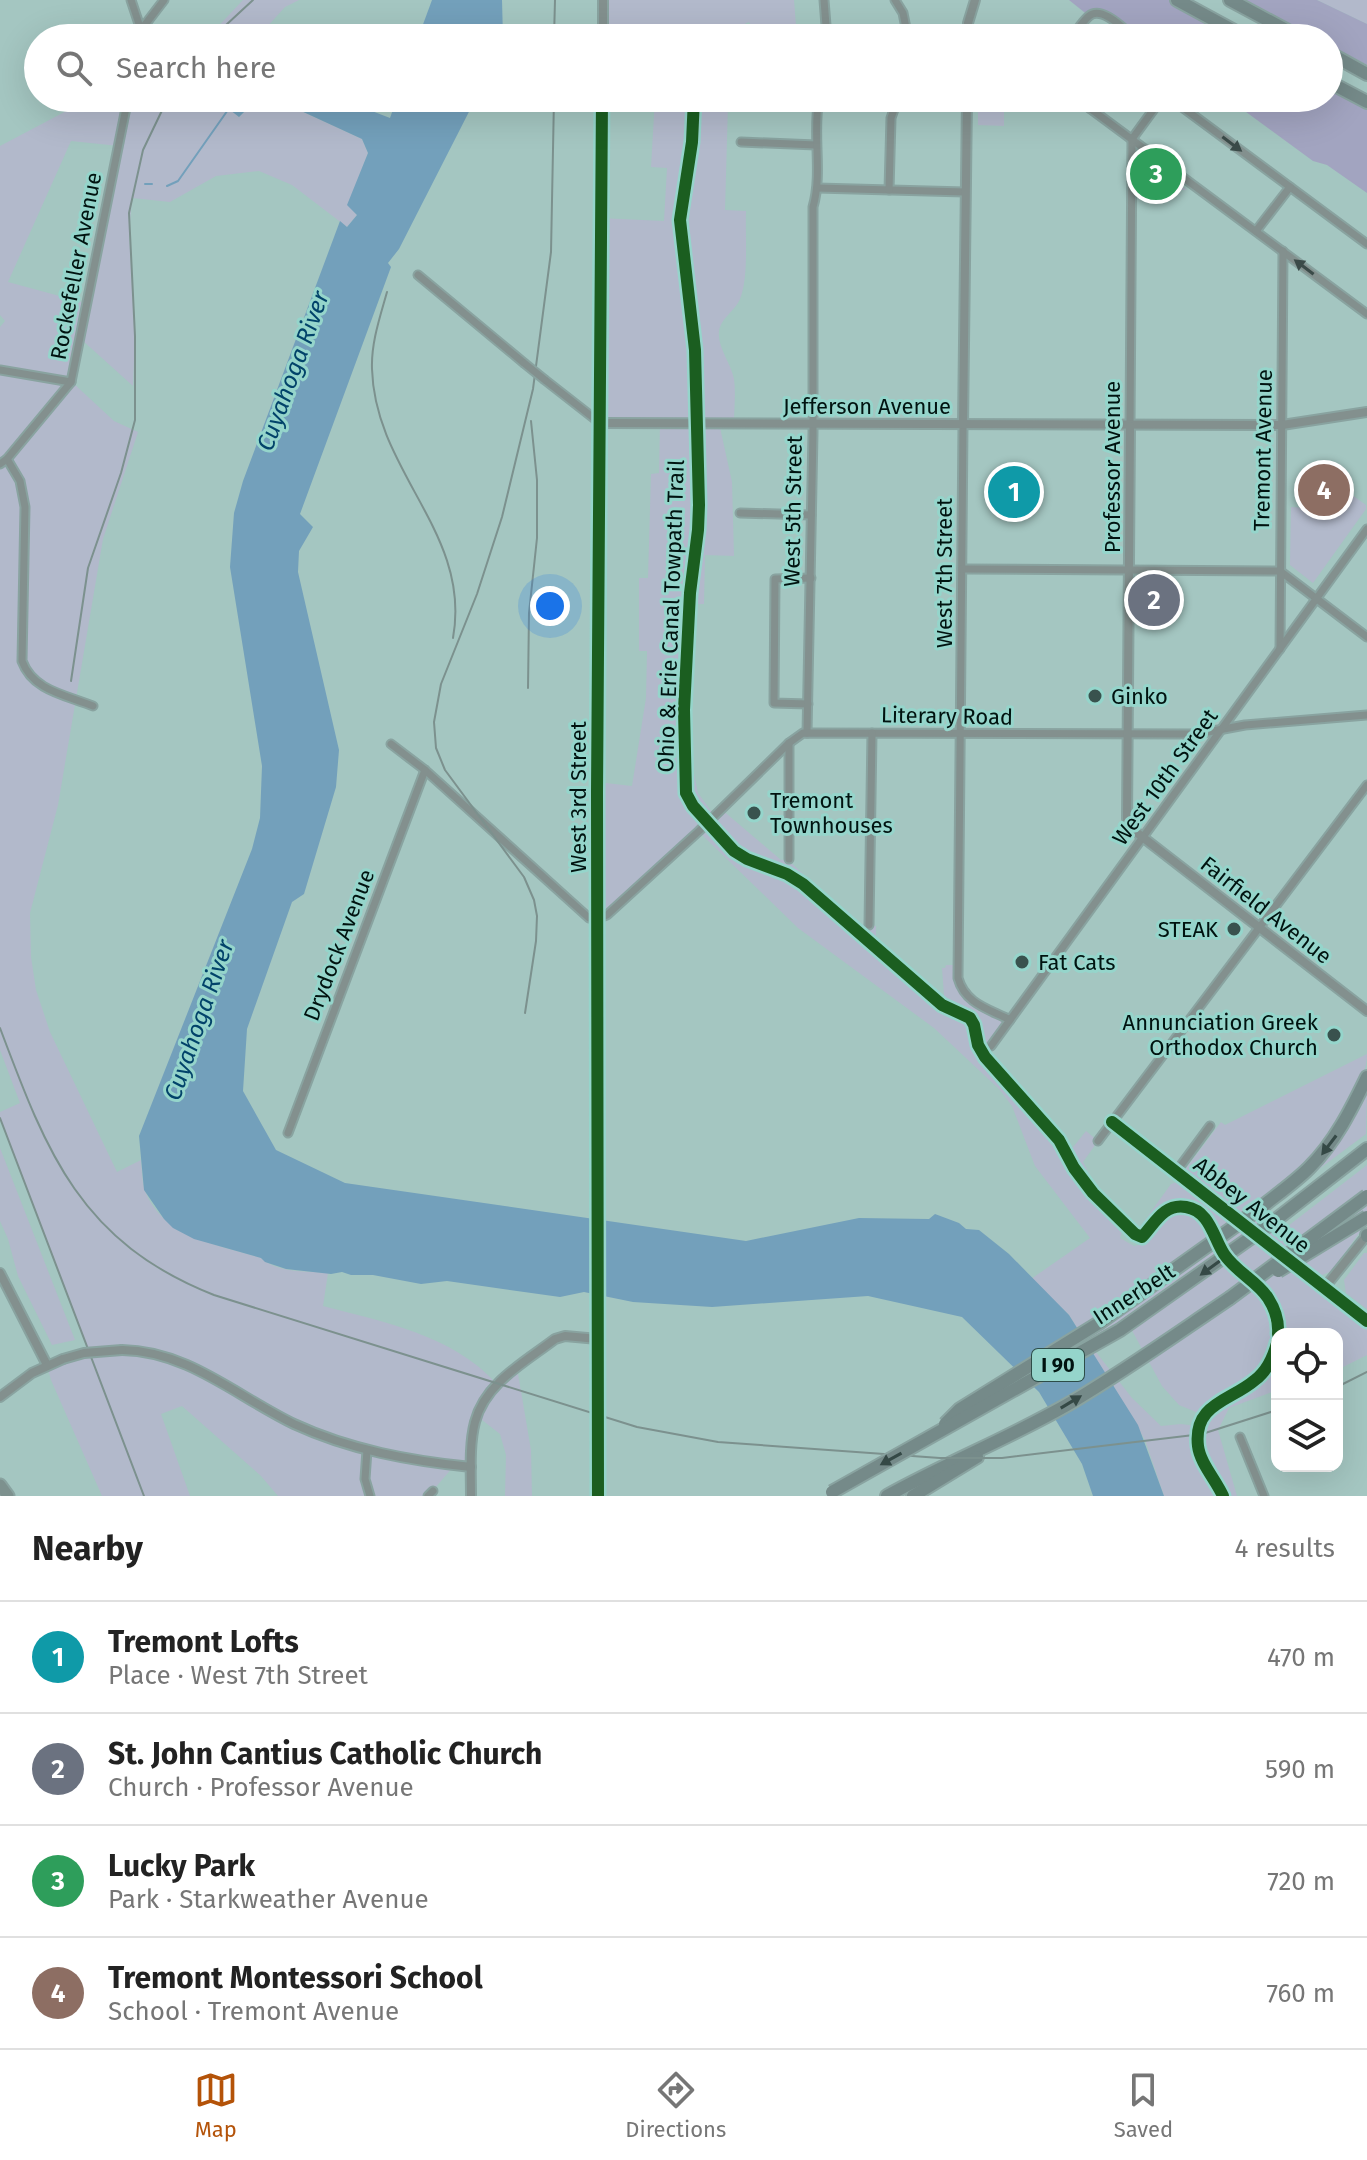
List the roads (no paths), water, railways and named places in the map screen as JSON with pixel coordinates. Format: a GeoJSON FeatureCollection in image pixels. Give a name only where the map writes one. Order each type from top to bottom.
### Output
{"type":"FeatureCollection","features":[{"type":"Feature","properties":{"kind":"highway"},"geometry":{"type":"LineString","coordinates":[[1177,0],[1221,24]]}},
{"type":"Feature","properties":{"kind":"highway"},"geometry":{"type":"LineString","coordinates":[[1230,0],[1275,24]]}},
{"type":"Feature","properties":{"kind":"highway"},"geometry":{"type":"LineString","coordinates":[[1343,61],[1367,74]]}},
{"type":"Feature","properties":{"kind":"highway"},"geometry":{"type":"LineString","coordinates":[[1343,89],[1367,102]]}},
{"type":"Feature","properties":{"kind":"highway"},"geometry":{"type":"LineString","coordinates":[[935,1434],[960,1409],[1099,1323],[1307,1171],[1341,1128],[1367,1077]]}},
{"type":"Feature","properties":{"kind":"highway","name":"Innerbelt"},"geometry":{"type":"LineString","coordinates":[[824,1496],[1120,1330],[1273,1222],[1366,1150]]}},
{"type":"Feature","properties":{"kind":"highway"},"geometry":{"type":"LineString","coordinates":[[1230,1298],[1367,1196]]}},
{"type":"Feature","properties":{"kind":"highway"},"geometry":{"type":"LineString","coordinates":[[913,1496],[1003,1440],[1072,1402],[1230,1298],[1367,1217]]}},
{"type":"Feature","properties":{"kind":"highway"},"geometry":{"type":"LineString","coordinates":[[887,1496],[939,1467],[1003,1440]]}},
{"type":"Feature","properties":{"kind":"main road"},"geometry":{"type":"LineString","coordinates":[[0,1485],[8,1496]]}},
{"type":"Feature","properties":{"kind":"street"},"geometry":{"type":"LineString","coordinates":[[131,0],[137,24]]}},
{"type":"Feature","properties":{"kind":"street"},"geometry":{"type":"LineString","coordinates":[[147,24],[164,0]]}},
{"type":"Feature","properties":{"kind":"street"},"geometry":{"type":"LineString","coordinates":[[603,0],[603,24]]}},
{"type":"Feature","properties":{"kind":"street"},"geometry":{"type":"LineString","coordinates":[[824,0],[826,24]]}},
{"type":"Feature","properties":{"kind":"street"},"geometry":{"type":"LineString","coordinates":[[895,0],[905,24]]}},
{"type":"Feature","properties":{"kind":"street"},"geometry":{"type":"LineString","coordinates":[[968,24],[975,0]]}},
{"type":"Feature","properties":{"kind":"street"},"geometry":{"type":"LineString","coordinates":[[1082,24],[1095,13],[1117,24]]}},
{"type":"Feature","properties":{"kind":"street","name":"Rockefeller Avenue"},"geometry":{"type":"LineString","coordinates":[[4,461],[71,382],[85,326],[125,112]]}},
{"type":"Feature","properties":{"kind":"street","name":"West 3rd Street"},"geometry":{"type":"LineString","coordinates":[[598,1496],[597,919],[602,112]]}},
{"type":"Feature","properties":{"kind":"street","name":"West 5th Street"},"geometry":{"type":"LineString","coordinates":[[807,733],[813,424],[813,207],[817,188],[818,112]]}},
{"type":"Feature","properties":{"kind":"street"},"geometry":{"type":"LineString","coordinates":[[889,190],[893,112]]}},
{"type":"Feature","properties":{"kind":"street","name":"West 7th Street"},"geometry":{"type":"LineString","coordinates":[[967,112],[958,978],[961,988],[972,1001],[1010,1020]]}},
{"type":"Feature","properties":{"kind":"street"},"geometry":{"type":"LineString","coordinates":[[1095,112],[1367,314]]}},
{"type":"Feature","properties":{"kind":"street"},"geometry":{"type":"LineString","coordinates":[[1132,139],[1152,112]]}},
{"type":"Feature","properties":{"kind":"street"},"geometry":{"type":"LineString","coordinates":[[1189,112],[1367,244]]}},
{"type":"Feature","properties":{"kind":"street","name":"Professor Avenue"},"geometry":{"type":"LineString","coordinates":[[1132,139],[1126,813],[1130,825],[1144,838]]}},
{"type":"Feature","properties":{"kind":"street"},"geometry":{"type":"LineString","coordinates":[[741,142],[816,145]]}},
{"type":"Feature","properties":{"kind":"street"},"geometry":{"type":"LineString","coordinates":[[1256,231],[1290,187]]}},
{"type":"Feature","properties":{"kind":"street"},"geometry":{"type":"LineString","coordinates":[[817,188],[965,192]]}},
{"type":"Feature","properties":{"kind":"street","name":"Tremont Avenue"},"geometry":{"type":"LineString","coordinates":[[1280,649],[1283,251]]}},
{"type":"Feature","properties":{"kind":"street"},"geometry":{"type":"LineString","coordinates":[[418,275],[600,423]]}},
{"type":"Feature","properties":{"kind":"street"},"geometry":{"type":"LineString","coordinates":[[0,370],[71,382]]}},
{"type":"Feature","properties":{"kind":"street","name":"Jefferson Avenue"},"geometry":{"type":"LineString","coordinates":[[600,423],[1282,425],[1367,412]]}},
{"type":"Feature","properties":{"kind":"street"},"geometry":{"type":"LineString","coordinates":[[4,461],[20,481],[25,507],[22,661],[31,677],[43,687],[93,706]]}},
{"type":"Feature","properties":{"kind":"street"},"geometry":{"type":"LineString","coordinates":[[740,513],[811,515]]}},
{"type":"Feature","properties":{"kind":"street","name":"West 10th Street"},"geometry":{"type":"LineString","coordinates":[[991,1046],[1367,529]]}},
{"type":"Feature","properties":{"kind":"street"},"geometry":{"type":"LineString","coordinates":[[962,569],[1280,571],[1367,637]]}},
{"type":"Feature","properties":{"kind":"street"},"geometry":{"type":"LineString","coordinates":[[808,704],[774,703],[775,579],[811,578]]}},
{"type":"Feature","properties":{"kind":"street","name":"Literary Road"},"geometry":{"type":"LineString","coordinates":[[597,919],[607,915],[798,735],[1197,734],[1367,715]]}},
{"type":"Feature","properties":{"kind":"street"},"geometry":{"type":"LineString","coordinates":[[869,925],[872,733]]}},
{"type":"Feature","properties":{"kind":"street"},"geometry":{"type":"LineString","coordinates":[[789,743],[789,859]]}},
{"type":"Feature","properties":{"kind":"street"},"geometry":{"type":"LineString","coordinates":[[391,744],[425,770],[589,918],[597,919]]}},
{"type":"Feature","properties":{"kind":"street","name":"Drydock Avenue"},"geometry":{"type":"LineString","coordinates":[[288,1133],[425,770]]}},
{"type":"Feature","properties":{"kind":"street"},"geometry":{"type":"LineString","coordinates":[[1098,1141],[1367,785]]}},
{"type":"Feature","properties":{"kind":"street","name":"Fairfield Avenue"},"geometry":{"type":"LineString","coordinates":[[1144,838],[1367,1011]]}},
{"type":"Feature","properties":{"kind":"street","name":"Abbey Avenue"},"geometry":{"type":"LineString","coordinates":[[1112,1122],[1367,1321]]}},
{"type":"Feature","properties":{"kind":"street"},"geometry":{"type":"LineString","coordinates":[[1176,1172],[1210,1126]]}},
{"type":"Feature","properties":{"kind":"street"},"geometry":{"type":"LineString","coordinates":[[1325,1287],[1367,1235]]}},
{"type":"Feature","properties":{"kind":"street"},"geometry":{"type":"LineString","coordinates":[[0,1273],[47,1365]]}},
{"type":"Feature","properties":{"kind":"street"},"geometry":{"type":"LineString","coordinates":[[471,1496],[474,1423],[484,1400],[508,1374],[555,1339],[565,1336],[598,1339]]}},
{"type":"Feature","properties":{"kind":"street"},"geometry":{"type":"LineString","coordinates":[[0,1397],[23,1378],[63,1359],[95,1351],[154,1353],[185,1363],[286,1420],[330,1438],[367,1450],[471,1467]]}},
{"type":"Feature","properties":{"kind":"street"},"geometry":{"type":"LineString","coordinates":[[1240,1437],[1264,1496]]}},
{"type":"Feature","properties":{"kind":"street"},"geometry":{"type":"LineString","coordinates":[[367,1450],[365,1479],[370,1496]]}},
{"type":"Feature","properties":{"kind":"water"},"geometry":{"type":"Polygon","coordinates":[[[432,0],[502,0],[503,24],[423,24],[432,0]]]}},
{"type":"Feature","properties":{"kind":"water","name":"Cuyahoga River"},"geometry":{"type":"Polygon","coordinates":[[[303,112],[374,112],[390,118],[392,112],[469,112],[399,249],[388,263],[391,267],[300,514],[313,527],[299,551],[298,572],[339,750],[336,787],[304,894],[292,902],[247,1029],[243,1091],[276,1150],[345,1183],[746,1241],[859,1218],[929,1219],[935,1214],[966,1229],[979,1230],[1009,1254],[1069,1315],[1138,1425],[1164,1496],[1093,1496],[1082,1464],[1039,1392],[962,1317],[868,1296],[712,1307],[633,1302],[584,1292],[560,1297],[447,1281],[421,1284],[373,1275],[286,1269],[261,1258],[194,1239],[173,1228],[144,1190],[139,1136],[252,849],[260,818],[262,766],[230,567],[234,513],[243,481],[340,221],[347,227],[357,215],[347,205],[368,153],[362,139],[303,112]]]}},
{"type":"Feature","properties":{"kind":"waterway"},"geometry":{"type":"LineString","coordinates":[[167,186],[178,181],[226,112]]}},
{"type":"Feature","properties":{"kind":"waterway"},"geometry":{"type":"LineString","coordinates":[[145,184],[152,184]]}},
{"type":"Feature","properties":{"kind":"railway"},"geometry":{"type":"LineString","coordinates":[[227,24],[253,0]]}},
{"type":"Feature","properties":{"kind":"railway"},"geometry":{"type":"LineString","coordinates":[[554,24],[555,0]]}},
{"type":"Feature","properties":{"kind":"railway"},"geometry":{"type":"LineString","coordinates":[[71,681],[88,568],[121,473],[135,420],[135,336],[129,213],[143,150],[161,112]]}},
{"type":"Feature","properties":{"kind":"railway"},"geometry":{"type":"LineString","coordinates":[[525,1013],[536,941],[534,900],[524,877],[445,770],[436,748],[434,722],[441,684],[477,594],[502,517],[533,389],[551,252],[554,112]]}},
{"type":"Feature","properties":{"kind":"railway"},"geometry":{"type":"LineString","coordinates":[[387,292],[376,330],[372,359],[377,406],[389,440],[437,534],[449,566],[455,601],[453,638]]}},
{"type":"Feature","properties":{"kind":"railway"},"geometry":{"type":"LineString","coordinates":[[528,688],[529,613],[537,538],[537,480],[531,421]]}},
{"type":"Feature","properties":{"kind":"railway"},"geometry":{"type":"LineString","coordinates":[[0,1028],[34,1115],[74,1188],[100,1220],[131,1248],[168,1273],[214,1295],[637,1427],[718,1442],[940,1458],[1002,1458],[1202,1434],[1271,1412]]}},
{"type":"Feature","properties":{"kind":"railway"},"geometry":{"type":"LineString","coordinates":[[0,1118],[144,1496]]}},
{"type":"Feature","properties":{"kind":"railway"},"geometry":{"type":"LineString","coordinates":[[1343,1384],[1367,1372]]}},
{"type":"Feature","properties":{"kind":"place","name":"Lucky Park"},"geometry":{"type":"Point","coordinates":[1156,174]}},
{"type":"Feature","properties":{"kind":"place","name":"Tremont Montessori School"},"geometry":{"type":"Point","coordinates":[1324,490]}},
{"type":"Feature","properties":{"kind":"place","name":"Tremont Lofts"},"geometry":{"type":"Point","coordinates":[1014,492]}},
{"type":"Feature","properties":{"kind":"place","name":"St. John Cantius Catholic Church"},"geometry":{"type":"Point","coordinates":[1154,600]}},
{"type":"Feature","properties":{"kind":"place","name":"Ginko"},"geometry":{"type":"Point","coordinates":[1095,696]}},
{"type":"Feature","properties":{"kind":"place","name":"Tremont Townhouses"},"geometry":{"type":"Point","coordinates":[754,813]}},
{"type":"Feature","properties":{"kind":"place","name":"STEAK"},"geometry":{"type":"Point","coordinates":[1234,929]}},
{"type":"Feature","properties":{"kind":"place","name":"Fat Cats"},"geometry":{"type":"Point","coordinates":[1022,962]}},
{"type":"Feature","properties":{"kind":"place","name":"Annunciation Greek Orthodox Church"},"geometry":{"type":"Point","coordinates":[1334,1035]}}]}
